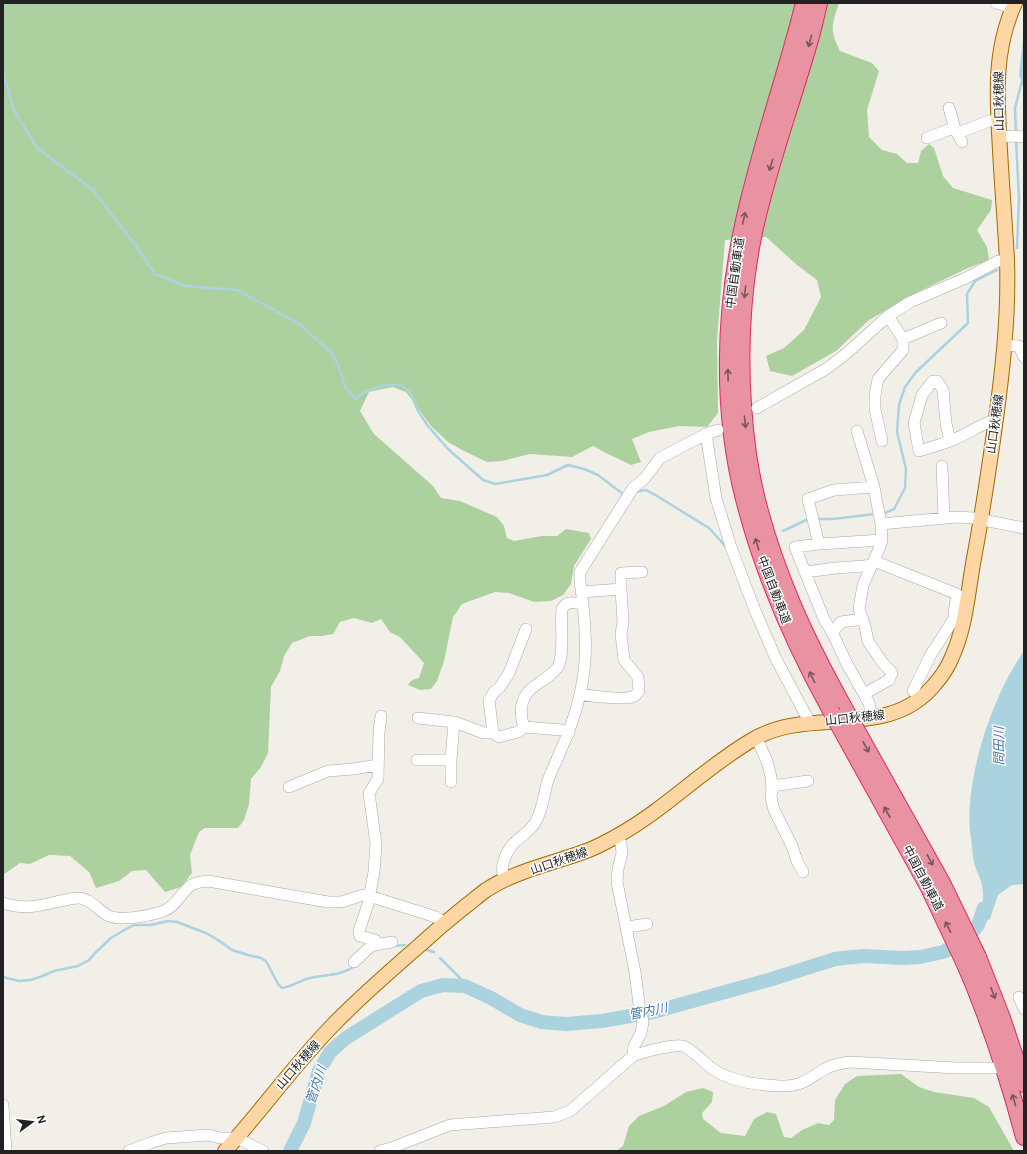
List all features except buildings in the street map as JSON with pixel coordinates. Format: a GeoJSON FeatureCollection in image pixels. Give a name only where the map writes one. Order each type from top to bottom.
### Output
{"type":"FeatureCollection","features":[{"type":"Feature","properties":{"kind":"highway","name":"中国自動車道"},"geometry":{"type":"LineString","coordinates":[[804,3],[744,221],[734,274],[729,314],[727,355],[728,398],[735,457],[744,498],[762,561],[779,606],[831,711],[1002,1018],[1024,1084]]}},
{"type":"Feature","properties":{"kind":"highway","name":"中国自動車道"},"geometry":{"type":"LineString","coordinates":[[819,3],[810,42],[766,181],[754,233],[747,275],[741,354],[742,397],[748,455],[756,494],[775,558],[792,603],[810,642],[847,713],[942,883],[971,960],[977,991],[1008,1079],[1024,1137]]}},
{"type":"Feature","properties":{"kind":"main road","name":"山口秋穂線"},"geometry":{"type":"LineString","coordinates":[[225,1151],[331,1027],[444,923],[486,890],[505,880],[593,849],[618,836],[638,824],[756,737],[790,726],[874,718],[890,715],[903,710],[919,700],[932,688],[945,671],[953,657],[961,630],[959,617],[981,519],[1005,344],[1007,261],[1014,137],[998,120],[997,84],[998,65],[1004,35],[1014,6]]}},
{"type":"Feature","properties":{"kind":"street"},"geometry":{"type":"LineString","coordinates":[[996,3],[1014,6]]}},
{"type":"Feature","properties":{"kind":"street"},"geometry":{"type":"LineString","coordinates":[[949,108],[958,135]]}},
{"type":"Feature","properties":{"kind":"street"},"geometry":{"type":"LineString","coordinates":[[958,135],[989,121],[998,120]]}},
{"type":"Feature","properties":{"kind":"street"},"geometry":{"type":"LineString","coordinates":[[927,138],[948,130],[958,135]]}},
{"type":"Feature","properties":{"kind":"street"},"geometry":{"type":"LineString","coordinates":[[757,408],[826,369],[847,353],[888,316],[910,302],[966,278],[998,261],[1007,261]]}},
{"type":"Feature","properties":{"kind":"street"},"geometry":{"type":"LineString","coordinates":[[882,441],[875,409],[875,395],[878,379],[902,350],[903,339],[888,316]]}},
{"type":"Feature","properties":{"kind":"street"},"geometry":{"type":"LineString","coordinates":[[903,339],[941,323]]}},
{"type":"Feature","properties":{"kind":"street"},"geometry":{"type":"LineString","coordinates":[[1005,344],[1022,348]]}},
{"type":"Feature","properties":{"kind":"street"},"geometry":{"type":"LineString","coordinates":[[950,441],[946,423],[943,390],[937,381],[932,382],[922,395],[914,423],[919,451],[950,441],[956,439],[987,422],[995,420]]}},
{"type":"Feature","properties":{"kind":"street"},"geometry":{"type":"LineString","coordinates":[[505,880],[502,865],[506,854],[513,844],[535,823],[551,772],[569,733],[580,694],[584,674],[586,634],[579,579],[580,572],[633,488],[645,478],[660,458],[706,434],[718,430]]}},
{"type":"Feature","properties":{"kind":"street"},"geometry":{"type":"LineString","coordinates":[[856,431],[874,487],[881,524],[882,540],[863,585],[860,609],[868,641],[882,662],[892,673],[889,680],[864,694]]}},
{"type":"Feature","properties":{"kind":"street"},"geometry":{"type":"LineString","coordinates":[[706,434],[716,498],[731,547],[754,608],[776,659],[810,723]]}},
{"type":"Feature","properties":{"kind":"street"},"geometry":{"type":"LineString","coordinates":[[942,466],[944,518]]}},
{"type":"Feature","properties":{"kind":"street"},"geometry":{"type":"LineString","coordinates":[[819,544],[808,499],[834,490],[874,487]]}},
{"type":"Feature","properties":{"kind":"street"},"geometry":{"type":"LineString","coordinates":[[881,524],[969,517],[1024,528]]}},
{"type":"Feature","properties":{"kind":"street"},"geometry":{"type":"LineString","coordinates":[[874,718],[869,703],[824,619],[795,547],[882,540]]}},
{"type":"Feature","properties":{"kind":"street"},"geometry":{"type":"LineString","coordinates":[[805,572],[864,566],[873,563],[957,594],[954,613],[959,617],[930,656],[913,691]]}},
{"type":"Feature","properties":{"kind":"street"},"geometry":{"type":"LineString","coordinates":[[580,694],[625,698],[636,695],[639,690],[638,677],[624,660],[621,634],[623,622],[621,573],[642,572]]}},
{"type":"Feature","properties":{"kind":"street"},"geometry":{"type":"LineString","coordinates":[[524,727],[521,717],[521,707],[528,691],[545,679],[558,667],[561,656],[562,609],[564,604],[582,598],[621,589]]}},
{"type":"Feature","properties":{"kind":"street"},"geometry":{"type":"LineString","coordinates":[[832,633],[840,622],[863,619]]}},
{"type":"Feature","properties":{"kind":"street"},"geometry":{"type":"LineString","coordinates":[[493,733],[489,700],[509,673],[526,629]]}},
{"type":"Feature","properties":{"kind":"street"},"geometry":{"type":"LineString","coordinates":[[375,945],[375,940],[360,936],[359,931],[368,904],[374,872],[376,844],[369,793],[378,779],[379,732],[382,716]]}},
{"type":"Feature","properties":{"kind":"street"},"geometry":{"type":"LineString","coordinates":[[418,718],[454,722],[484,733],[493,733],[499,737],[518,732],[524,727],[562,730],[569,733]]}},
{"type":"Feature","properties":{"kind":"street"},"geometry":{"type":"LineString","coordinates":[[451,782],[454,722]]}},
{"type":"Feature","properties":{"kind":"street"},"geometry":{"type":"LineString","coordinates":[[756,737],[767,761],[771,777],[771,797],[774,810],[792,846],[802,872]]}},
{"type":"Feature","properties":{"kind":"street"},"geometry":{"type":"LineString","coordinates":[[417,760],[451,760]]}},
{"type":"Feature","properties":{"kind":"street"},"geometry":{"type":"LineString","coordinates":[[289,787],[328,771],[378,765]]}},
{"type":"Feature","properties":{"kind":"street"},"geometry":{"type":"LineString","coordinates":[[772,786],[808,781]]}},
{"type":"Feature","properties":{"kind":"street"},"geometry":{"type":"LineString","coordinates":[[618,836],[622,853],[618,869],[618,882],[643,1022],[641,1033],[634,1046],[633,1056]]}},
{"type":"Feature","properties":{"kind":"street"},"geometry":{"type":"LineString","coordinates":[[3,903],[21,908],[44,905],[79,897],[87,900],[99,910],[110,916],[123,918],[151,915],[164,911],[175,904],[191,886],[199,882],[208,881],[328,902],[342,902],[363,895],[369,896],[436,916],[444,923]]}},
{"type":"Feature","properties":{"kind":"street"},"geometry":{"type":"LineString","coordinates":[[626,927],[647,924]]}},
{"type":"Feature","properties":{"kind":"street"},"geometry":{"type":"LineString","coordinates":[[354,962],[370,947],[392,942]]}},
{"type":"Feature","properties":{"kind":"street"},"geometry":{"type":"LineString","coordinates":[[1019,997],[1024,1009]]}},
{"type":"Feature","properties":{"kind":"street"},"geometry":{"type":"LineString","coordinates":[[380,1151],[450,1125],[554,1117],[570,1111],[633,1056],[642,1052],[663,1048],[684,1046],[714,1070],[725,1076],[759,1085],[792,1086],[804,1083],[829,1067],[850,1062],[995,1068]]}},
{"type":"Feature","properties":{"kind":"street"},"geometry":{"type":"LineString","coordinates":[[3,1105],[6,1151]]}},
{"type":"Feature","properties":{"kind":"street"},"geometry":{"type":"LineString","coordinates":[[129,1151],[166,1138],[209,1136],[220,1138],[237,1138],[263,1151]]}},
{"type":"Feature","properties":{"kind":"green space"},"geometry":{"type":"Polygon","coordinates":[[[3,3],[839,3],[833,22],[833,32],[840,51],[872,63],[879,71],[867,110],[869,137],[882,150],[897,154],[907,163],[918,163],[921,151],[929,144],[934,148],[943,176],[953,188],[992,200],[991,210],[977,230],[987,247],[989,260],[968,268],[918,292],[869,320],[836,351],[792,376],[770,371],[766,356],[784,348],[804,330],[821,297],[817,280],[797,265],[766,237],[725,240],[717,340],[718,413],[707,427],[679,426],[649,432],[632,439],[641,462],[631,465],[593,446],[572,457],[530,454],[502,461],[487,462],[448,442],[431,426],[406,392],[393,387],[369,392],[360,411],[374,434],[433,486],[441,498],[460,501],[497,517],[504,526],[507,538],[514,541],[542,536],[557,536],[566,529],[589,533],[591,539],[574,566],[571,584],[563,595],[551,601],[534,602],[509,593],[495,592],[462,604],[453,617],[444,661],[437,681],[431,689],[420,690],[408,685],[412,680],[419,678],[424,663],[400,637],[390,632],[381,619],[372,623],[354,618],[340,622],[333,634],[310,636],[292,643],[284,656],[280,671],[271,687],[268,753],[261,767],[251,779],[249,804],[244,820],[238,828],[205,828],[199,832],[190,855],[192,873],[181,887],[165,892],[146,870],[132,871],[119,881],[96,888],[89,872],[70,856],[49,855],[30,864],[20,863],[3,875],[3,3]]]}},
{"type":"Feature","properties":{"kind":"green space"},"geometry":{"type":"Polygon","coordinates":[[[901,1074],[919,1087],[934,1092],[974,1098],[989,1107],[1014,1151],[616,1151],[623,1146],[629,1126],[639,1116],[664,1106],[686,1092],[703,1088],[713,1092],[712,1102],[702,1113],[703,1119],[721,1133],[745,1136],[754,1119],[767,1112],[776,1114],[784,1137],[791,1138],[802,1130],[818,1123],[829,1125],[834,1120],[835,1100],[845,1084],[857,1076],[901,1074]]]}},
{"type":"Feature","properties":{"kind":"water"},"geometry":{"type":"Polygon","coordinates":[[[1024,29],[1024,88],[1019,75],[1024,29]]]}},
{"type":"Feature","properties":{"kind":"water","name":"問田川"},"geometry":{"type":"Polygon","coordinates":[[[1024,651],[1024,884],[1012,885],[998,895],[990,919],[978,925],[983,891],[974,863],[970,832],[972,787],[976,763],[983,738],[1001,691],[1012,669],[1024,651]]]}},
{"type":"Feature","properties":{"kind":"waterway"},"geometry":{"type":"LineString","coordinates":[[3,72],[14,110],[37,148],[93,190],[142,254],[155,274],[186,286],[237,290],[298,323],[332,353],[339,367],[345,387],[356,399],[364,392],[385,385],[401,385],[410,392],[418,411],[428,426],[448,449],[483,480],[495,484],[530,478],[547,475],[568,465],[584,469],[598,475],[623,494],[625,493]]}},
{"type":"Feature","properties":{"kind":"waterway"},"geometry":{"type":"LineString","coordinates":[[1016,134],[1015,108],[1022,81],[1024,79]]}},
{"type":"Feature","properties":{"kind":"waterway"},"geometry":{"type":"LineString","coordinates":[[1016,139],[1019,199],[1017,248]]}},
{"type":"Feature","properties":{"kind":"waterway"},"geometry":{"type":"LineString","coordinates":[[885,513],[894,509],[905,488],[906,469],[897,432],[899,405],[905,387],[916,372],[968,323],[967,294],[975,281],[997,270]]}},
{"type":"Feature","properties":{"kind":"waterway"},"geometry":{"type":"LineString","coordinates":[[634,492],[646,490],[657,496],[709,528],[726,547]]}},
{"type":"Feature","properties":{"kind":"waterway"},"geometry":{"type":"LineString","coordinates":[[817,519],[833,519],[875,514]]}},
{"type":"Feature","properties":{"kind":"waterway"},"geometry":{"type":"LineString","coordinates":[[783,531],[806,520],[810,520]]}},
{"type":"Feature","properties":{"kind":"waterway","name":"管内川"},"geometry":{"type":"LineString","coordinates":[[290,1151],[304,1123],[319,1071],[330,1052],[346,1038],[421,991],[443,985],[465,986],[491,998],[520,1015],[542,1022],[566,1024],[602,1021],[653,1012],[772,979],[835,959],[863,956],[902,958],[920,957],[943,952],[965,941],[978,925],[984,908]]}},
{"type":"Feature","properties":{"kind":"waterway"},"geometry":{"type":"LineString","coordinates":[[3,977],[19,981],[30,980],[54,971],[78,966],[89,960],[111,938],[126,929],[134,925],[151,925],[168,921],[177,922],[206,933],[232,950],[261,958],[266,961],[278,984],[282,988],[291,986],[312,977],[337,974],[349,970],[355,966]]}},
{"type":"Feature","properties":{"kind":"waterway"},"geometry":{"type":"LineString","coordinates":[[393,946],[405,945]]}},
{"type":"Feature","properties":{"kind":"waterway"},"geometry":{"type":"LineString","coordinates":[[427,950],[434,952]]}},
{"type":"Feature","properties":{"kind":"waterway"},"geometry":{"type":"LineString","coordinates":[[440,958],[460,978],[465,986]]}}]}
